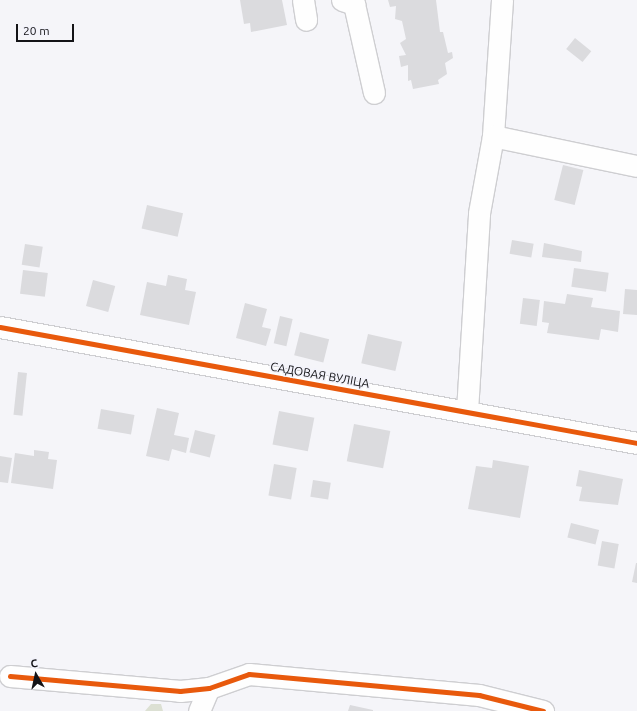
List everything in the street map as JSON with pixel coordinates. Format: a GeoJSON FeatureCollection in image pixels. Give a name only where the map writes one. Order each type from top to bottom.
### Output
{"type":"FeatureCollection","features":[{"type":"Feature","properties":{"kind":"street"},"geometry":{"type":"LineString","coordinates":[[342,0],[354,4],[374,93]]}},
{"type":"Feature","properties":{"kind":"street"},"geometry":{"type":"LineString","coordinates":[[467,411],[480,214],[493,136],[502,0]]}},
{"type":"Feature","properties":{"kind":"street"},"geometry":{"type":"LineString","coordinates":[[493,136],[637,166]]}},
{"type":"Feature","properties":{"kind":"street","name":"САДОВАЯ ВУЛІЦА"},"geometry":{"type":"LineString","coordinates":[[0,327],[637,443]]}},
{"type":"Feature","properties":{"kind":"street"},"geometry":{"type":"LineString","coordinates":[[10,676],[180,691],[209,688],[249,674],[479,695],[543,711]]}},
{"type":"Feature","properties":{"kind":"street"},"geometry":{"type":"LineString","coordinates":[[199,711],[209,688]]}},
{"type":"Feature","properties":{"kind":"shaded area"},"geometry":{"type":"Polygon","coordinates":[[[151,704],[161,704],[163,711],[145,711],[151,704]]]}},
{"type":"Feature","properties":{"kind":"building"},"geometry":{"type":"Polygon","coordinates":[[[240,0],[282,0],[287,25],[251,32],[250,23],[244,24],[240,0]]]}},
{"type":"Feature","properties":{"kind":"building"},"geometry":{"type":"Polygon","coordinates":[[[388,0],[436,0],[440,32],[443,32],[448,53],[452,52],[453,58],[445,63],[447,74],[438,80],[439,84],[413,89],[411,80],[408,81],[408,65],[401,67],[399,56],[406,55],[400,43],[406,39],[402,21],[395,19],[396,6],[390,7],[388,0]]]}},
{"type":"Feature","properties":{"kind":"building"},"geometry":{"type":"Polygon","coordinates":[[[575,38],[591,51],[583,62],[566,49],[575,38]]]}},
{"type":"Feature","properties":{"kind":"building"},"geometry":{"type":"Polygon","coordinates":[[[563,165],[583,170],[575,205],[554,200],[563,165]]]}},
{"type":"Feature","properties":{"kind":"building"},"geometry":{"type":"Polygon","coordinates":[[[147,205],[183,213],[178,237],[142,228],[147,205]]]}},
{"type":"Feature","properties":{"kind":"building"},"geometry":{"type":"Polygon","coordinates":[[[512,240],[534,244],[531,258],[510,254],[512,240]]]}},
{"type":"Feature","properties":{"kind":"building"},"geometry":{"type":"Polygon","coordinates":[[[544,243],[582,251],[581,262],[542,257],[544,243]]]}},
{"type":"Feature","properties":{"kind":"building"},"geometry":{"type":"Polygon","coordinates":[[[25,244],[43,247],[39,268],[22,265],[25,244]]]}},
{"type":"Feature","properties":{"kind":"building"},"geometry":{"type":"Polygon","coordinates":[[[574,268],[609,273],[606,292],[571,287],[574,268]]]}},
{"type":"Feature","properties":{"kind":"building"},"geometry":{"type":"Polygon","coordinates":[[[23,270],[48,273],[45,297],[20,294],[23,270]]]}},
{"type":"Feature","properties":{"kind":"building"},"geometry":{"type":"Polygon","coordinates":[[[168,275],[187,279],[185,290],[196,292],[189,325],[140,315],[147,282],[166,286],[168,275]]]}},
{"type":"Feature","properties":{"kind":"building"},"geometry":{"type":"Polygon","coordinates":[[[93,280],[115,286],[108,312],[86,306],[93,280]]]}},
{"type":"Feature","properties":{"kind":"building"},"geometry":{"type":"Polygon","coordinates":[[[625,289],[637,290],[637,315],[623,314],[625,289]]]}},
{"type":"Feature","properties":{"kind":"building"},"geometry":{"type":"Polygon","coordinates":[[[567,294],[593,298],[591,307],[620,311],[618,332],[601,329],[599,340],[547,333],[549,323],[542,322],[544,301],[565,304],[567,294]]]}},
{"type":"Feature","properties":{"kind":"building"},"geometry":{"type":"Polygon","coordinates":[[[523,298],[540,300],[537,326],[520,324],[523,298]]]}},
{"type":"Feature","properties":{"kind":"building"},"geometry":{"type":"Polygon","coordinates":[[[245,303],[267,309],[262,327],[271,329],[266,346],[236,338],[245,303]]]}},
{"type":"Feature","properties":{"kind":"building"},"geometry":{"type":"Polygon","coordinates":[[[280,316],[293,319],[286,346],[274,343],[280,316]]]}},
{"type":"Feature","properties":{"kind":"building"},"geometry":{"type":"Polygon","coordinates":[[[300,332],[329,339],[323,363],[294,355],[300,332]]]}},
{"type":"Feature","properties":{"kind":"building"},"geometry":{"type":"Polygon","coordinates":[[[368,334],[402,342],[395,371],[361,363],[368,334]]]}},
{"type":"Feature","properties":{"kind":"building"},"geometry":{"type":"Polygon","coordinates":[[[18,372],[27,373],[22,416],[14,415],[18,372]]]}},
{"type":"Feature","properties":{"kind":"building"},"geometry":{"type":"Polygon","coordinates":[[[157,408],[179,413],[174,435],[189,438],[186,453],[172,449],[169,461],[146,456],[157,408]]]}},
{"type":"Feature","properties":{"kind":"building"},"geometry":{"type":"Polygon","coordinates":[[[101,409],[134,415],[131,435],[98,429],[101,409]]]}},
{"type":"Feature","properties":{"kind":"building"},"geometry":{"type":"Polygon","coordinates":[[[279,411],[314,418],[308,451],[273,444],[279,411]]]}},
{"type":"Feature","properties":{"kind":"building"},"geometry":{"type":"Polygon","coordinates":[[[354,424],[390,431],[383,468],[347,461],[354,424]]]}},
{"type":"Feature","properties":{"kind":"building"},"geometry":{"type":"Polygon","coordinates":[[[195,430],[215,435],[210,457],[189,452],[195,430]]]}},
{"type":"Feature","properties":{"kind":"building"},"geometry":{"type":"Polygon","coordinates":[[[34,450],[49,452],[48,459],[57,460],[53,489],[11,483],[15,453],[34,456],[34,450]]]}},
{"type":"Feature","properties":{"kind":"building"},"geometry":{"type":"Polygon","coordinates":[[[0,456],[12,458],[8,483],[0,482],[0,456]]]}},
{"type":"Feature","properties":{"kind":"building"},"geometry":{"type":"Polygon","coordinates":[[[493,460],[529,466],[520,518],[468,509],[476,466],[492,468],[493,460]]]}},
{"type":"Feature","properties":{"kind":"building"},"geometry":{"type":"Polygon","coordinates":[[[274,464],[297,468],[291,500],[268,496],[274,464]]]}},
{"type":"Feature","properties":{"kind":"building"},"geometry":{"type":"Polygon","coordinates":[[[579,470],[623,479],[618,505],[579,501],[582,487],[576,486],[579,470]]]}},
{"type":"Feature","properties":{"kind":"building"},"geometry":{"type":"Polygon","coordinates":[[[313,480],[331,483],[328,500],[310,497],[313,480]]]}},
{"type":"Feature","properties":{"kind":"building"},"geometry":{"type":"Polygon","coordinates":[[[571,523],[599,530],[596,545],[567,538],[571,523]]]}},
{"type":"Feature","properties":{"kind":"building"},"geometry":{"type":"Polygon","coordinates":[[[602,541],[619,544],[614,569],[598,566],[602,541]]]}},
{"type":"Feature","properties":{"kind":"building"},"geometry":{"type":"Polygon","coordinates":[[[637,563],[637,583],[632,582],[637,563]]]}},
{"type":"Feature","properties":{"kind":"building"},"geometry":{"type":"Polygon","coordinates":[[[350,705],[373,710],[373,711],[348,711],[350,705]]]}},
{"type":"Feature","properties":{"kind":"cycle path"},"geometry":{"type":"LineString","coordinates":[[0,327],[637,443]]}},
{"type":"Feature","properties":{"kind":"cycle path"},"geometry":{"type":"LineString","coordinates":[[10,676],[180,691],[209,688],[249,674],[479,695],[543,711]]}}]}
